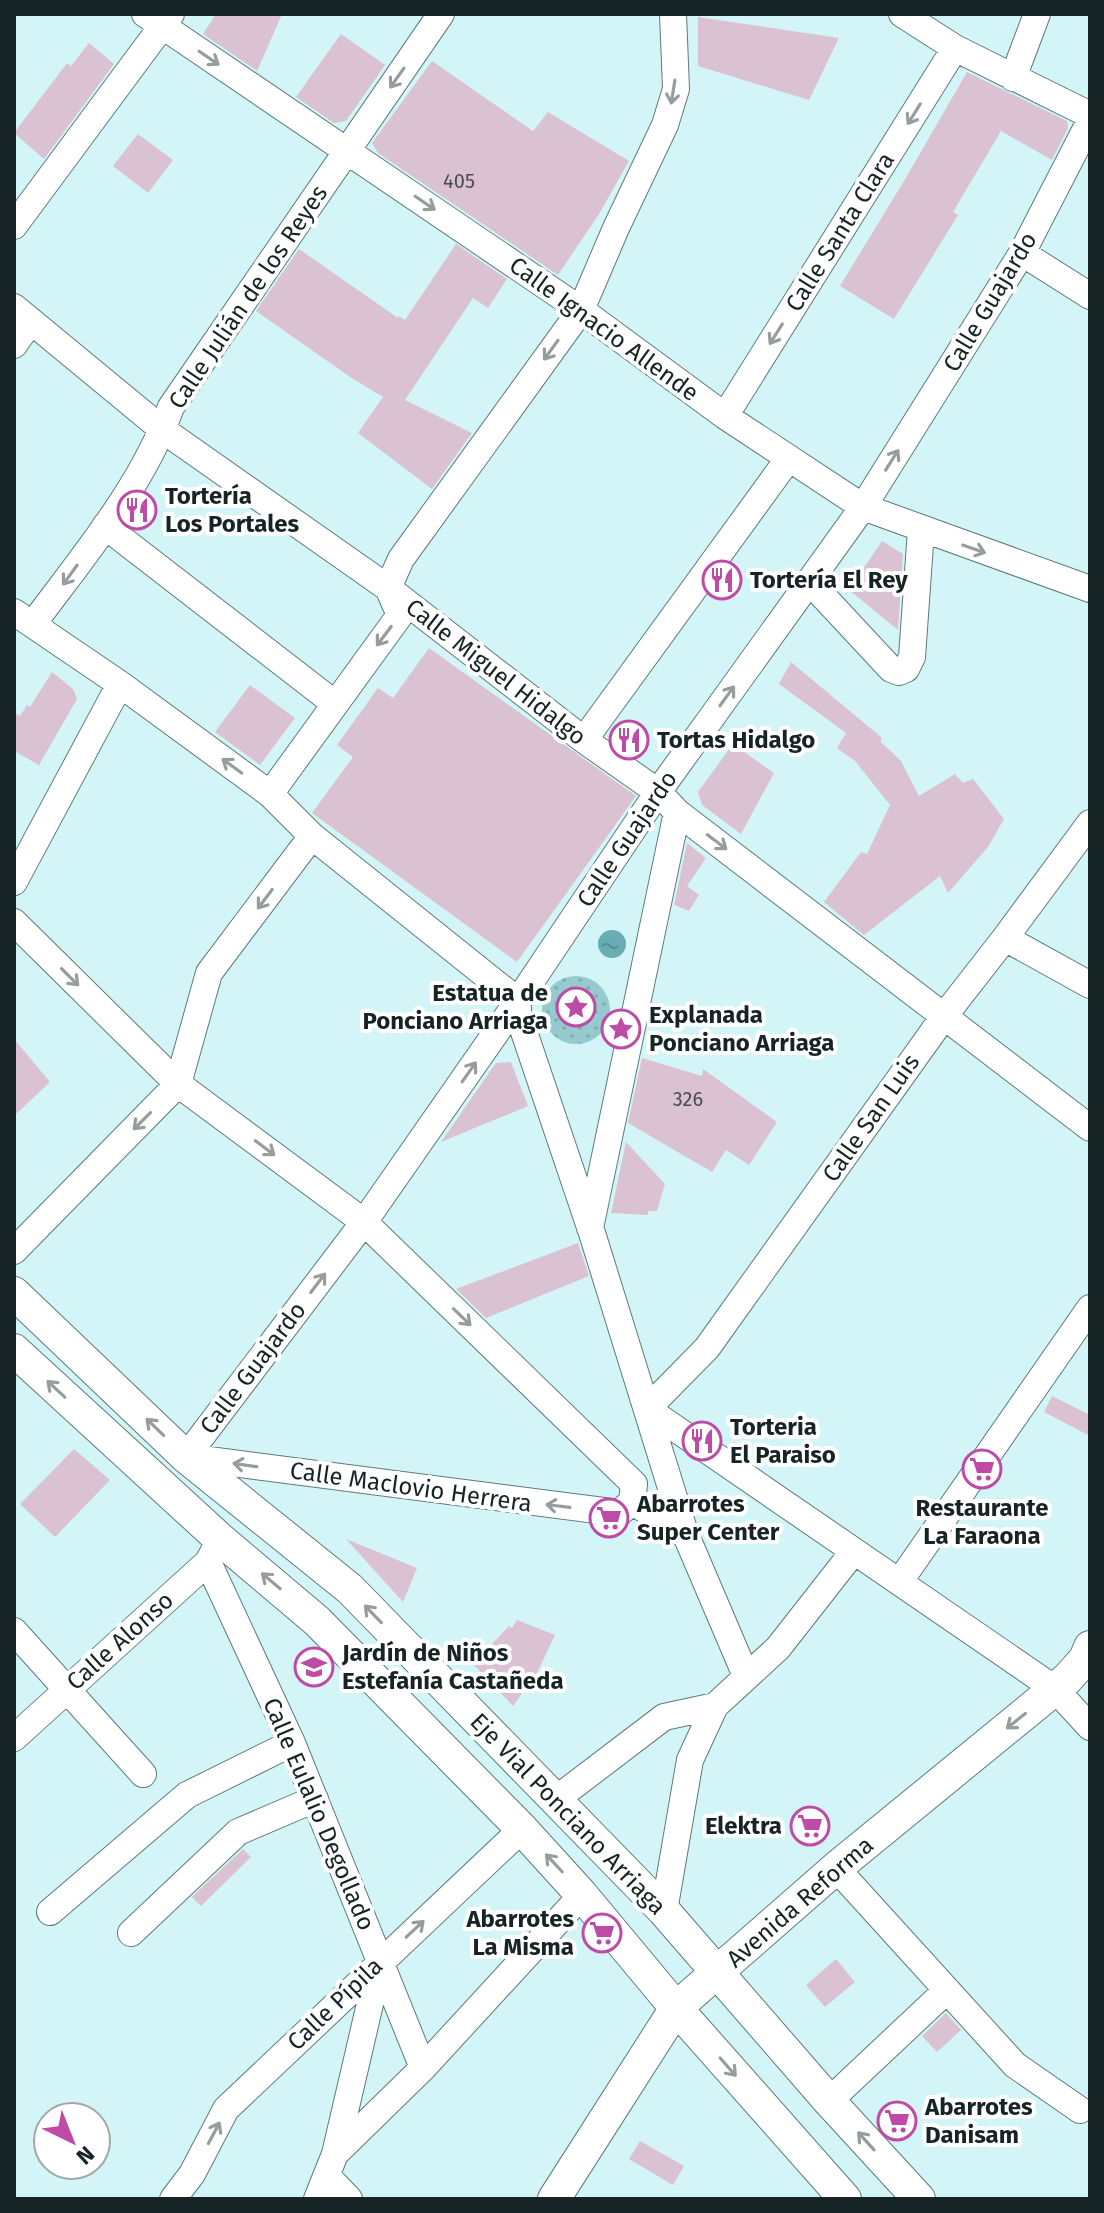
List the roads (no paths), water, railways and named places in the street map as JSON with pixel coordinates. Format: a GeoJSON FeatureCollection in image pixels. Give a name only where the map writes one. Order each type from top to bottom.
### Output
{"type":"FeatureCollection","features":[{"type":"Feature","properties":{"kind":"main road","name":"Eje Vial Ponciano Arriaga"},"geometry":{"type":"LineString","coordinates":[[14,1293],[186,1457],[350,1589],[664,1911],[829,2101],[919,2199]]}},
{"type":"Feature","properties":{"kind":"main road","name":"Eje Vial Ponciano Arriaga"},"geometry":{"type":"LineString","coordinates":[[14,1350],[214,1550],[317,1621],[522,1829],[845,2199]]}},
{"type":"Feature","properties":{"kind":"main road","name":"Avenida Reforma"},"geometry":{"type":"LineString","coordinates":[[554,2199],[676,2008],[836,1868],[1055,1689],[1085,1659],[1090,1647]]}},
{"type":"Feature","properties":{"kind":"street","name":"Calle Julián de los Reyes"},"geometry":{"type":"LineString","coordinates":[[24,618],[105,526],[153,452],[171,407],[441,14]]}},
{"type":"Feature","properties":{"kind":"street"},"geometry":{"type":"LineString","coordinates":[[270,794],[400,615],[388,588],[401,559],[581,310],[665,125],[676,89],[673,14]]}},
{"type":"Feature","properties":{"kind":"street"},"geometry":{"type":"LineString","coordinates":[[902,14],[955,48],[1090,118]]}},
{"type":"Feature","properties":{"kind":"street"},"geometry":{"type":"LineString","coordinates":[[1013,78],[1037,14]]}},
{"type":"Feature","properties":{"kind":"street","name":"Calle Ignacio Allende"},"geometry":{"type":"LineString","coordinates":[[159,18],[581,310],[725,416],[863,507],[1090,589]]}},
{"type":"Feature","properties":{"kind":"street"},"geometry":{"type":"LineString","coordinates":[[14,226],[159,18]]}},
{"type":"Feature","properties":{"kind":"street","name":"Calle Santa Clara"},"geometry":{"type":"LineString","coordinates":[[725,416],[955,48]]}},
{"type":"Feature","properties":{"kind":"street","name":"Calle Guajardo"},"geometry":{"type":"LineString","coordinates":[[186,1457],[364,1222],[658,792],[863,507],[1022,253],[1090,118]]}},
{"type":"Feature","properties":{"kind":"street"},"geometry":{"type":"LineString","coordinates":[[1022,253],[1090,296]]}},
{"type":"Feature","properties":{"kind":"street"},"geometry":{"type":"LineString","coordinates":[[14,345],[22,314]]}},
{"type":"Feature","properties":{"kind":"street","name":"Calle Miguel Hidalgo"},"geometry":{"type":"LineString","coordinates":[[22,314],[163,430],[388,588],[584,740],[658,792],[677,812],[1090,1128]]}},
{"type":"Feature","properties":{"kind":"street"},"geometry":{"type":"LineString","coordinates":[[584,740],[789,458]]}},
{"type":"Feature","properties":{"kind":"street"},"geometry":{"type":"LineString","coordinates":[[105,526],[334,703]]}},
{"type":"Feature","properties":{"kind":"street"},"geometry":{"type":"LineString","coordinates":[[810,582],[891,669],[899,672],[906,669],[912,657],[921,530]]}},
{"type":"Feature","properties":{"kind":"street"},"geometry":{"type":"LineString","coordinates":[[24,618],[270,794],[312,836],[518,1001],[518,1014],[590,1228],[685,1533],[746,1676]]}},
{"type":"Feature","properties":{"kind":"street"},"geometry":{"type":"LineString","coordinates":[[14,882],[120,684]]}},
{"type":"Feature","properties":{"kind":"street"},"geometry":{"type":"LineString","coordinates":[[590,1228],[677,812]]}},
{"type":"Feature","properties":{"kind":"street","name":"Calle San Luis"},"geometry":{"type":"LineString","coordinates":[[647,1409],[707,1348],[945,1015],[1090,823]]}},
{"type":"Feature","properties":{"kind":"street"},"geometry":{"type":"LineString","coordinates":[[14,1251],[178,1084],[209,973],[312,836]]}},
{"type":"Feature","properties":{"kind":"street"},"geometry":{"type":"LineString","coordinates":[[14,922],[178,1084],[364,1222],[634,1484],[632,1502],[685,1533]]}},
{"type":"Feature","properties":{"kind":"street"},"geometry":{"type":"LineString","coordinates":[[1005,938],[1090,985]]}},
{"type":"Feature","properties":{"kind":"street"},"geometry":{"type":"LineString","coordinates":[[900,1581],[1090,1308]]}},
{"type":"Feature","properties":{"kind":"street"},"geometry":{"type":"LineString","coordinates":[[647,1409],[1055,1689],[1090,1727]]}},
{"type":"Feature","properties":{"kind":"street","name":"Calle Maclovio Herrera"},"geometry":{"type":"LineString","coordinates":[[186,1457],[619,1513],[632,1502]]}},
{"type":"Feature","properties":{"kind":"street","name":"Calle Alonso"},"geometry":{"type":"LineString","coordinates":[[14,1738],[214,1550]]}},
{"type":"Feature","properties":{"kind":"street","name":"Calle Eulalio Degollado"},"geometry":{"type":"LineString","coordinates":[[214,1550],[423,2068]]}},
{"type":"Feature","properties":{"kind":"street"},"geometry":{"type":"LineString","coordinates":[[664,1911],[690,1760],[715,1706],[778,1648],[854,1551]]}},
{"type":"Feature","properties":{"kind":"street"},"geometry":{"type":"LineString","coordinates":[[14,1631],[143,1774]]}},
{"type":"Feature","properties":{"kind":"street"},"geometry":{"type":"LineString","coordinates":[[555,1800],[664,1717],[715,1706]]}},
{"type":"Feature","properties":{"kind":"street"},"geometry":{"type":"LineString","coordinates":[[50,1912],[187,1795],[292,1743]]}},
{"type":"Feature","properties":{"kind":"street"},"geometry":{"type":"LineString","coordinates":[[131,1933],[238,1832],[315,1799]]}},
{"type":"Feature","properties":{"kind":"street","name":"Calle Pípila"},"geometry":{"type":"LineString","coordinates":[[173,2199],[192,2174],[226,2109],[522,1829]]}},
{"type":"Feature","properties":{"kind":"street"},"geometry":{"type":"LineString","coordinates":[[836,1868],[1015,2065],[1080,2110]]}},
{"type":"Feature","properties":{"kind":"street"},"geometry":{"type":"LineString","coordinates":[[327,2177],[582,1895]]}},
{"type":"Feature","properties":{"kind":"street"},"geometry":{"type":"LineString","coordinates":[[327,2177],[380,1961]]}},
{"type":"Feature","properties":{"kind":"street"},"geometry":{"type":"LineString","coordinates":[[829,2101],[947,1990]]}},
{"type":"Feature","properties":{"kind":"street"},"geometry":{"type":"LineString","coordinates":[[327,2177],[349,2199]]}},
{"type":"Feature","properties":{"kind":"water"},"geometry":{"type":"Polygon","coordinates":[[[612,930],[622,934],[626,944],[622,954],[612,958],[602,954],[598,944],[602,934],[612,930]]]}},
{"type":"Feature","properties":{"kind":"place","name":"Tortería Los Portales"},"geometry":{"type":"Point","coordinates":[137,510]}},
{"type":"Feature","properties":{"kind":"place","name":"Tortería El Rey"},"geometry":{"type":"Point","coordinates":[722,580]}},
{"type":"Feature","properties":{"kind":"place","name":"Tortas Hidalgo"},"geometry":{"type":"Point","coordinates":[629,740]}},
{"type":"Feature","properties":{"kind":"place","name":"Estatua de Ponciano Arriaga"},"geometry":{"type":"Point","coordinates":[576,1007]}},
{"type":"Feature","properties":{"kind":"place","name":"Explanada Ponciano Arriaga"},"geometry":{"type":"Point","coordinates":[621,1029]}},
{"type":"Feature","properties":{"kind":"place","name":"Torteria El Paraiso"},"geometry":{"type":"Point","coordinates":[702,1441]}},
{"type":"Feature","properties":{"kind":"place","name":"Restaurante La Faraona"},"geometry":{"type":"Point","coordinates":[982,1469]}},
{"type":"Feature","properties":{"kind":"place","name":"Abarrotes Super Center"},"geometry":{"type":"Point","coordinates":[609,1518]}},
{"type":"Feature","properties":{"kind":"place","name":"Jardín de Niños Estefanía Castañeda"},"geometry":{"type":"Point","coordinates":[314,1667]}},
{"type":"Feature","properties":{"kind":"place","name":"Elektra"},"geometry":{"type":"Point","coordinates":[810,1826]}},
{"type":"Feature","properties":{"kind":"place","name":"Abarrotes La Misma"},"geometry":{"type":"Point","coordinates":[602,1933]}},
{"type":"Feature","properties":{"kind":"place","name":"Abarrotes Danisam"},"geometry":{"type":"Point","coordinates":[897,2121]}}]}
